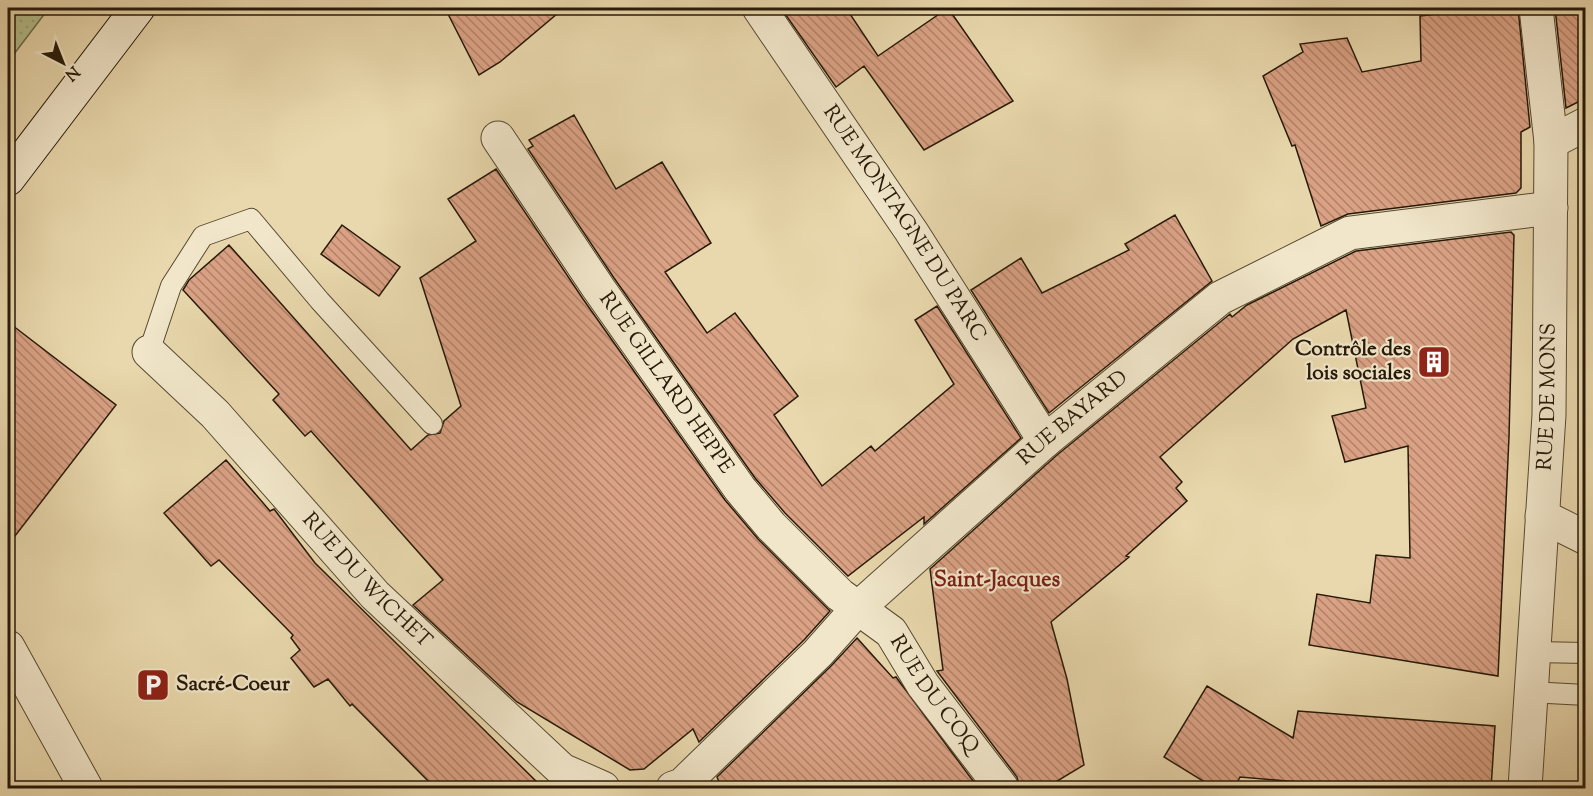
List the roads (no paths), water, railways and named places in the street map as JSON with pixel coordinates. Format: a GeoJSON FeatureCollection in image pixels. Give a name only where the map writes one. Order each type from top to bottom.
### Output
{"type":"FeatureCollection","features":[{"type":"Feature","properties":{"kind":"street"},"geometry":{"type":"LineString","coordinates":[[8,179],[138,8]]}},
{"type":"Feature","properties":{"kind":"street","name":"RUE MONTAGNE DU PARC"},"geometry":{"type":"LineString","coordinates":[[759,8],[911,231],[1045,441]]}},
{"type":"Feature","properties":{"kind":"street","name":"RUE DE MONS"},"geometry":{"type":"LineString","coordinates":[[1525,789],[1529,692],[1534,652],[1549,415],[1551,142],[1536,8]]}},
{"type":"Feature","properties":{"kind":"street"},"geometry":{"type":"LineString","coordinates":[[1551,142],[1586,124]]}},
{"type":"Feature","properties":{"kind":"street","name":"RUE GILLARD HEPPE"},"geometry":{"type":"LineString","coordinates":[[498,138],[599,289],[740,489],[771,526],[840,595],[858,608]]}},
{"type":"Feature","properties":{"kind":"street","name":"RUE BAYARD"},"geometry":{"type":"LineString","coordinates":[[680,787],[818,653],[858,608],[1045,441],[1220,298],[1350,233],[1551,208]]}},
{"type":"Feature","properties":{"kind":"street","name":"RUE DU WICHET"},"geometry":{"type":"LineString","coordinates":[[149,352],[216,414],[383,604],[562,770],[603,789]]}},
{"type":"Feature","properties":{"kind":"street"},"geometry":{"type":"LineString","coordinates":[[1542,516],[1586,538]]}},
{"type":"Feature","properties":{"kind":"street","name":"RUE DU COQ"},"geometry":{"type":"LineString","coordinates":[[858,608],[891,632],[923,685],[1002,789]]}},
{"type":"Feature","properties":{"kind":"street"},"geometry":{"type":"LineString","coordinates":[[8,647],[86,789]]}},
{"type":"Feature","properties":{"kind":"lane"},"geometry":{"type":"LineString","coordinates":[[149,352],[171,286],[203,236],[251,219],[320,301],[432,424]]}},
{"type":"Feature","properties":{"kind":"lane"},"geometry":{"type":"LineString","coordinates":[[1534,652],[1586,653]]}},
{"type":"Feature","properties":{"kind":"lane"},"geometry":{"type":"LineString","coordinates":[[1529,692],[1586,695]]}},
{"type":"Feature","properties":{"kind":"place","name":"Contrôle des lois sociales"},"geometry":{"type":"Point","coordinates":[1434,362]}},
{"type":"Feature","properties":{"kind":"place","name":"Sacré-Coeur"},"geometry":{"type":"Point","coordinates":[153,685]}},
{"type":"Feature","properties":{"kind":"district","name":"Saint-Jacques"},"geometry":{"type":"Point","coordinates":[997,581]}}]}
